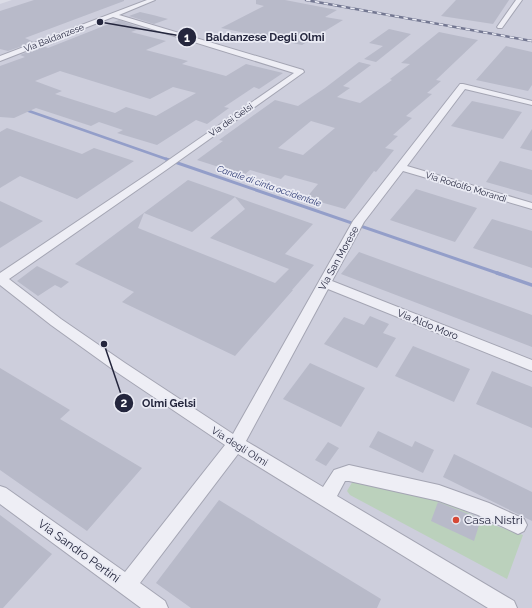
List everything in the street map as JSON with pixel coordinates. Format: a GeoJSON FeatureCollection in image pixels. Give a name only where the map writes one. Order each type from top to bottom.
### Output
{"type":"FeatureCollection","features":[{"type":"Feature","properties":{"kind":"street","name":"Via Baldanzese"},"geometry":{"type":"LineString","coordinates":[[0,59],[152,0]]}},
{"type":"Feature","properties":{"kind":"street"},"geometry":{"type":"LineString","coordinates":[[500,27],[519,0]]}},
{"type":"Feature","properties":{"kind":"street","name":"Via dei Gelsi"},"geometry":{"type":"LineString","coordinates":[[0,279],[179,157],[300,72],[112,15]]}},
{"type":"Feature","properties":{"kind":"street","name":"Via San Morese"},"geometry":{"type":"LineString","coordinates":[[126,586],[236,444],[356,226],[462,86],[532,104]]}},
{"type":"Feature","properties":{"kind":"street","name":"Via Rodolfo Morandi"},"geometry":{"type":"LineString","coordinates":[[401,167],[532,206]]}},
{"type":"Feature","properties":{"kind":"street","name":"Via degli Olmi"},"geometry":{"type":"LineString","coordinates":[[0,279],[20,292],[56,322],[120,367],[236,444],[507,608]]}},
{"type":"Feature","properties":{"kind":"street","name":"Via Aldo Moro"},"geometry":{"type":"LineString","coordinates":[[324,283],[532,366]]}},
{"type":"Feature","properties":{"kind":"street"},"geometry":{"type":"LineString","coordinates":[[326,499],[340,475],[349,473],[439,493],[518,525]]}},
{"type":"Feature","properties":{"kind":"street","name":"Via Sandro Pertini"},"geometry":{"type":"LineString","coordinates":[[0,494],[158,608]]}},
{"type":"Feature","properties":{"kind":"shaded area"},"geometry":{"type":"Polygon","coordinates":[[[12,0],[532,0],[532,608],[0,608],[0,4],[12,0]]]}},
{"type":"Feature","properties":{"kind":"green space"},"geometry":{"type":"Polygon","coordinates":[[[354,479],[437,497],[488,523],[523,535],[507,579],[350,495],[347,491],[354,479]]]}},
{"type":"Feature","properties":{"kind":"building"},"geometry":{"type":"Polygon","coordinates":[[[34,0],[124,1],[25,38],[34,42],[8,51],[0,49],[0,11],[34,0]]]}},
{"type":"Feature","properties":{"kind":"building"},"geometry":{"type":"Polygon","coordinates":[[[256,0],[285,0],[337,10],[325,17],[343,20],[302,45],[221,28],[264,6],[256,4],[256,0]]]}},
{"type":"Feature","properties":{"kind":"building"},"geometry":{"type":"Polygon","coordinates":[[[456,0],[509,0],[493,24],[441,16],[456,0]]]}},
{"type":"Feature","properties":{"kind":"building"},"geometry":{"type":"Polygon","coordinates":[[[140,12],[168,19],[154,24],[129,16],[140,12]]]}},
{"type":"Feature","properties":{"kind":"building"},"geometry":{"type":"Polygon","coordinates":[[[119,20],[142,28],[131,32],[166,41],[146,50],[188,61],[182,64],[226,76],[246,64],[283,73],[259,89],[254,87],[224,107],[229,108],[207,124],[196,120],[157,145],[117,133],[123,130],[99,122],[91,126],[36,108],[14,118],[0,117],[0,66],[25,57],[20,55],[43,46],[48,48],[119,20]],[[60,71],[35,81],[62,91],[55,94],[115,113],[126,107],[156,116],[196,93],[173,87],[150,99],[60,71]]]}},
{"type":"Feature","properties":{"kind":"building"},"geometry":{"type":"Polygon","coordinates":[[[389,29],[411,34],[376,62],[364,59],[383,46],[369,43],[389,29]]]}},
{"type":"Feature","properties":{"kind":"building"},"geometry":{"type":"Polygon","coordinates":[[[439,32],[478,40],[436,80],[441,81],[427,93],[432,94],[406,116],[412,118],[393,135],[398,136],[385,148],[394,150],[376,172],[374,171],[345,209],[306,198],[318,184],[285,175],[281,179],[250,170],[244,175],[197,160],[223,141],[219,140],[275,100],[298,106],[359,62],[371,65],[343,86],[350,88],[337,97],[360,103],[392,80],[390,79],[410,64],[401,63],[439,32]],[[311,121],[278,148],[303,155],[335,128],[311,121]]]}},
{"type":"Feature","properties":{"kind":"building"},"geometry":{"type":"Polygon","coordinates":[[[506,46],[532,52],[532,85],[528,91],[476,80],[506,46]]]}},
{"type":"Feature","properties":{"kind":"building"},"geometry":{"type":"Polygon","coordinates":[[[472,101],[522,112],[503,139],[451,126],[472,101]]]}},
{"type":"Feature","properties":{"kind":"building"},"geometry":{"type":"Polygon","coordinates":[[[7,128],[82,154],[94,148],[134,161],[77,199],[20,176],[0,188],[0,132],[7,128]]]}},
{"type":"Feature","properties":{"kind":"building"},"geometry":{"type":"Polygon","coordinates":[[[532,129],[532,151],[520,148],[532,129]]]}},
{"type":"Feature","properties":{"kind":"building"},"geometry":{"type":"Polygon","coordinates":[[[500,161],[532,170],[532,195],[486,182],[500,161]]]}},
{"type":"Feature","properties":{"kind":"building"},"geometry":{"type":"Polygon","coordinates":[[[188,180],[313,224],[285,254],[314,265],[235,356],[122,302],[134,292],[75,264],[188,180]],[[235,197],[192,232],[144,213],[138,228],[275,283],[289,269],[210,238],[245,209],[235,197]]]}},
{"type":"Feature","properties":{"kind":"building"},"geometry":{"type":"Polygon","coordinates":[[[416,189],[477,208],[455,242],[390,220],[416,189]]]}},
{"type":"Feature","properties":{"kind":"building"},"geometry":{"type":"Polygon","coordinates":[[[0,201],[43,221],[0,248],[0,201]]]}},
{"type":"Feature","properties":{"kind":"building"},"geometry":{"type":"Polygon","coordinates":[[[492,219],[532,231],[532,268],[473,248],[492,219]]]}},
{"type":"Feature","properties":{"kind":"building"},"geometry":{"type":"Polygon","coordinates":[[[359,252],[532,315],[532,347],[341,274],[359,252]]]}},
{"type":"Feature","properties":{"kind":"building"},"geometry":{"type":"Polygon","coordinates":[[[37,266],[69,282],[61,288],[55,285],[38,296],[17,281],[37,266]]]}},
{"type":"Feature","properties":{"kind":"building"},"geometry":{"type":"Polygon","coordinates":[[[370,316],[389,324],[383,333],[396,338],[377,368],[324,344],[344,317],[364,325],[370,316]]]}},
{"type":"Feature","properties":{"kind":"building"},"geometry":{"type":"Polygon","coordinates":[[[413,346],[470,369],[454,402],[395,376],[413,346]]]}},
{"type":"Feature","properties":{"kind":"building"},"geometry":{"type":"Polygon","coordinates":[[[310,363],[365,388],[341,427],[283,399],[310,363]]]}},
{"type":"Feature","properties":{"kind":"building"},"geometry":{"type":"Polygon","coordinates":[[[0,368],[70,410],[60,419],[142,468],[87,531],[0,470],[0,368]]]}},
{"type":"Feature","properties":{"kind":"building"},"geometry":{"type":"Polygon","coordinates":[[[492,371],[532,387],[532,428],[476,404],[492,371]]]}},
{"type":"Feature","properties":{"kind":"building"},"geometry":{"type":"Polygon","coordinates":[[[378,431],[412,447],[415,441],[434,450],[423,473],[369,447],[378,431]]]}},
{"type":"Feature","properties":{"kind":"building"},"geometry":{"type":"Polygon","coordinates":[[[328,442],[339,448],[326,466],[315,460],[328,442]]]}},
{"type":"Feature","properties":{"kind":"building"},"geometry":{"type":"Polygon","coordinates":[[[454,454],[532,492],[532,521],[443,477],[454,454]]]}},
{"type":"Feature","properties":{"kind":"building"},"geometry":{"type":"Polygon","coordinates":[[[219,500],[381,599],[377,608],[191,608],[156,583],[219,500]]]}},
{"type":"Feature","properties":{"kind":"building","name":"Casa Nistri"},"geometry":{"type":"Polygon","coordinates":[[[438,502],[481,519],[474,541],[431,521],[438,502]]]}},
{"type":"Feature","properties":{"kind":"building"},"geometry":{"type":"Polygon","coordinates":[[[0,515],[52,554],[3,608],[0,608],[0,515]]]}},
{"type":"Feature","properties":{"kind":"waterway","name":"Canale di cinta occidentale"},"geometry":{"type":"LineString","coordinates":[[26,110],[169,160]]}},
{"type":"Feature","properties":{"kind":"waterway","name":"Canale di cinta occidentale"},"geometry":{"type":"LineString","coordinates":[[166,159],[500,274]]}},
{"type":"Feature","properties":{"kind":"waterway","name":"Canale di cinta occidentale"},"geometry":{"type":"LineString","coordinates":[[497,273],[532,285]]}},
{"type":"Feature","properties":{"kind":"railway"},"geometry":{"type":"LineString","coordinates":[[306,0],[532,41]]}},
{"type":"Feature","properties":{"kind":"place","name":"Baldanzese Degli Olmi"},"geometry":{"type":"Point","coordinates":[100,22]}},
{"type":"Feature","properties":{"kind":"place","name":"Olmi Gelsi"},"geometry":{"type":"Point","coordinates":[104,344]}},
{"type":"Feature","properties":{"kind":"place","name":"Casa Nistri"},"geometry":{"type":"Point","coordinates":[456,520]}}]}
